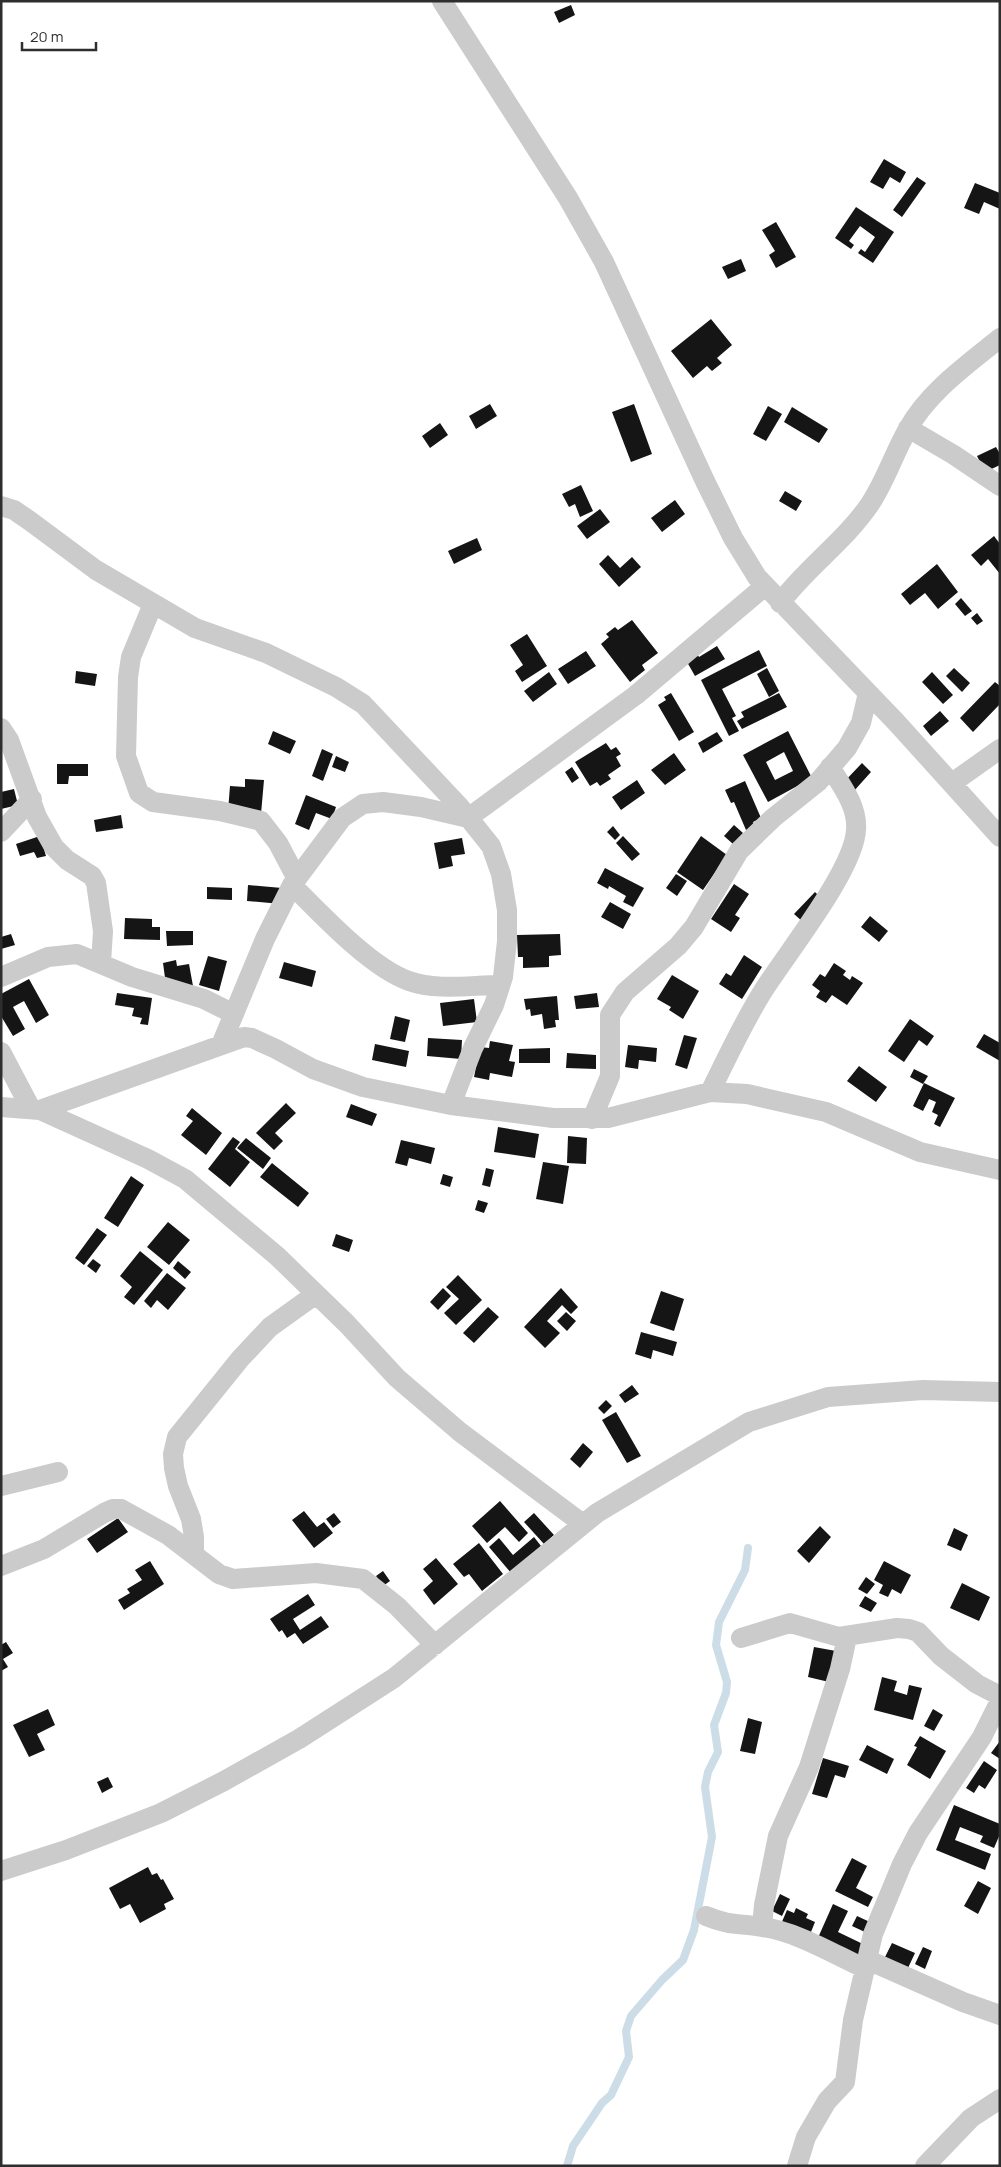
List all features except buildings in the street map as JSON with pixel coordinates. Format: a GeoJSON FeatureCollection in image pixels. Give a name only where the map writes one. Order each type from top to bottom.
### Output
{"type":"FeatureCollection","features":[{"type":"Feature","properties":{"kind":"street"},"geometry":{"type":"LineString","coordinates":[[442,1],[568,198],[604,262],[729,530],[757,577],[868,693],[1000,837]]}},
{"type":"Feature","properties":{"kind":"street"},"geometry":{"type":"LineString","coordinates":[[780,603],[796,581],[851,528],[870,504],[908,428],[924,406],[1000,338]]}},
{"type":"Feature","properties":{"kind":"street"},"geometry":{"type":"LineString","coordinates":[[908,428],[954,455],[1000,486]]}},
{"type":"Feature","properties":{"kind":"street"},"geometry":{"type":"LineString","coordinates":[[1,506],[14,510],[96,570],[153,604],[211,635],[266,653],[336,687],[363,704],[426,770],[490,846],[501,874],[506,910],[507,941],[500,985],[451,1105]]}},
{"type":"Feature","properties":{"kind":"street"},"geometry":{"type":"LineString","coordinates":[[221,1045],[265,938],[294,882],[342,818],[363,804],[383,802],[421,807],[468,818],[636,695],[765,586]]}},
{"type":"Feature","properties":{"kind":"street"},"geometry":{"type":"LineString","coordinates":[[153,604],[131,657],[128,676],[126,756],[139,793],[153,802],[229,813],[261,821],[278,843],[294,882],[321,915],[365,953],[409,981],[436,986],[500,985]]}},
{"type":"Feature","properties":{"kind":"street"},"geometry":{"type":"LineString","coordinates":[[592,1119],[610,1076],[610,1015],[625,992],[678,946],[694,928],[739,851],[773,818],[818,782],[847,748],[862,723],[868,693]]}},
{"type":"Feature","properties":{"kind":"street"},"geometry":{"type":"LineString","coordinates":[[1,728],[9,740],[37,817],[54,847],[67,860],[92,876],[96,883],[102,931],[101,963]]}},
{"type":"Feature","properties":{"kind":"street"},"geometry":{"type":"LineString","coordinates":[[952,783],[1000,748]]}},
{"type":"Feature","properties":{"kind":"street"},"geometry":{"type":"LineString","coordinates":[[710,1092],[762,994],[830,892],[852,850],[856,830],[855,815],[846,793],[830,767]]}},
{"type":"Feature","properties":{"kind":"street"},"geometry":{"type":"LineString","coordinates":[[1,832],[32,799]]}},
{"type":"Feature","properties":{"kind":"street"},"geometry":{"type":"LineString","coordinates":[[1,977],[48,957],[77,954],[132,977],[204,999],[234,1014]]}},
{"type":"Feature","properties":{"kind":"street"},"geometry":{"type":"LineString","coordinates":[[35,1109],[244,1037],[252,1038],[313,1069],[363,1087],[451,1105],[553,1118],[592,1119],[608,1118],[653,1108],[710,1092],[747,1094],[826,1112],[920,1152],[1000,1170]]}},
{"type":"Feature","properties":{"kind":"street"},"geometry":{"type":"LineString","coordinates":[[1,1052],[35,1109]]}},
{"type":"Feature","properties":{"kind":"street"},"geometry":{"type":"LineString","coordinates":[[1,1107],[35,1109],[148,1159],[185,1179],[277,1256],[397,1378],[460,1432],[583,1524]]}},
{"type":"Feature","properties":{"kind":"street"},"geometry":{"type":"LineString","coordinates":[[194,1554],[194,1537],[190,1519],[178,1486],[174,1468],[173,1454],[176,1437],[240,1359],[270,1327],[316,1294]]}},
{"type":"Feature","properties":{"kind":"street"},"geometry":{"type":"LineString","coordinates":[[1,1872],[66,1850],[162,1813],[299,1739],[386,1683],[605,1508],[750,1422],[828,1397],[923,1390],[1000,1392]]}},
{"type":"Feature","properties":{"kind":"street"},"geometry":{"type":"LineString","coordinates":[[1,1486],[58,1472]]}},
{"type":"Feature","properties":{"kind":"street"},"geometry":{"type":"LineString","coordinates":[[1,1566],[44,1549],[113,1509],[121,1509],[168,1535],[219,1574],[233,1579],[316,1573],[363,1579],[397,1606],[435,1644]]}},
{"type":"Feature","properties":{"kind":"street"},"geometry":{"type":"LineString","coordinates":[[741,1638],[790,1623],[830,1636],[847,1637],[897,1628],[918,1632],[957,1669],[999,1701],[982,1737],[918,1832],[906,1856],[873,1934],[853,2020],[845,2082],[827,2101],[814,2122],[806,2137],[797,2166]]}},
{"type":"Feature","properties":{"kind":"street"},"geometry":{"type":"LineString","coordinates":[[762,1927],[764,1905],[778,1836],[809,1767],[840,1669],[847,1637]]}},
{"type":"Feature","properties":{"kind":"street"},"geometry":{"type":"LineString","coordinates":[[706,1916],[731,1925],[762,1927],[790,1934],[1000,2015]]}},
{"type":"Feature","properties":{"kind":"street"},"geometry":{"type":"LineString","coordinates":[[925,2166],[971,2118],[1000,2099]]}},
{"type":"Feature","properties":{"kind":"waterway"},"geometry":{"type":"LineString","coordinates":[[567,2166],[573,2146],[602,2103],[611,2095],[629,2057],[626,2031],[631,2016],[662,1980],[683,1960],[694,1930],[712,1837],[705,1787],[708,1772],[718,1752],[714,1725],[726,1693],[727,1682],[716,1645],[719,1622],[745,1570],[748,1548]]}}]}
